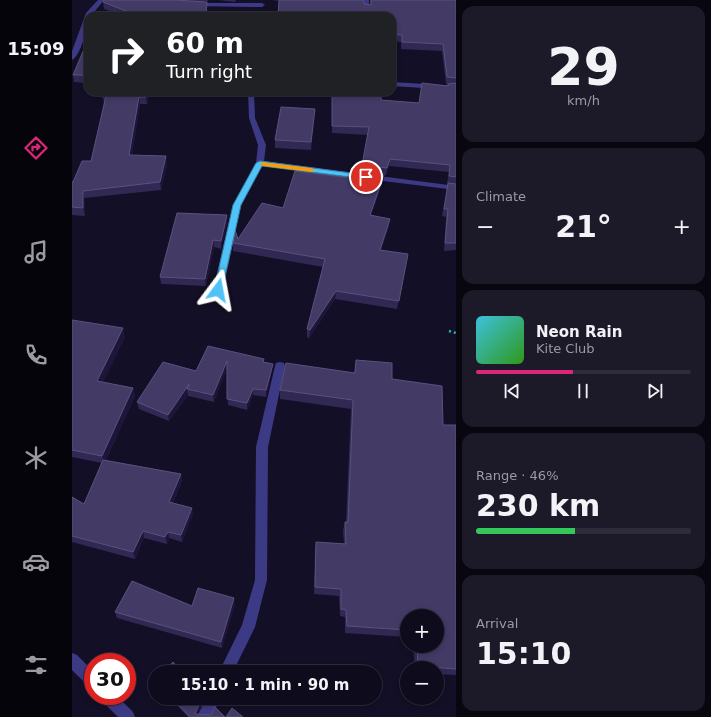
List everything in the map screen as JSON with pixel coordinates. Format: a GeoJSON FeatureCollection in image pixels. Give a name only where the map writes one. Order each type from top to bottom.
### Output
{"type":"FeatureCollection","features":[{"type":"Feature","properties":{"kind":"street"},"geometry":{"type":"LineString","coordinates":[[90,12],[101,0]]}},
{"type":"Feature","properties":{"kind":"street"},"geometry":{"type":"LineString","coordinates":[[366,0],[367,9]]}},
{"type":"Feature","properties":{"kind":"street"},"geometry":{"type":"LineString","coordinates":[[184,4],[235,6],[261,5]]}},
{"type":"Feature","properties":{"kind":"street"},"geometry":{"type":"LineString","coordinates":[[72,58],[84,28]]}},
{"type":"Feature","properties":{"kind":"street"},"geometry":{"type":"LineString","coordinates":[[396,84],[456,88]]}},
{"type":"Feature","properties":{"kind":"street"},"geometry":{"type":"LineString","coordinates":[[218,290],[237,205],[260,163],[262,145],[252,118],[251,96]]}},
{"type":"Feature","properties":{"kind":"street"},"geometry":{"type":"LineString","coordinates":[[260,163],[456,188]]}},
{"type":"Feature","properties":{"kind":"street"},"geometry":{"type":"LineString","coordinates":[[229,665],[248,627],[262,580],[262,447],[280,366]]}},
{"type":"Feature","properties":{"kind":"street"},"geometry":{"type":"LineString","coordinates":[[72,660],[84,672]]}},
{"type":"Feature","properties":{"kind":"street"},"geometry":{"type":"LineString","coordinates":[[116,705],[128,717]]}},
{"type":"Feature","properties":{"kind":"street"},"geometry":{"type":"LineString","coordinates":[[204,717],[210,705]]}},
{"type":"Feature","properties":{"kind":"path"},"geometry":{"type":"LineString","coordinates":[[450,331],[456,333]]}},
{"type":"Feature","properties":{"kind":"building"},"geometry":{"type":"Polygon","coordinates":[[[104,0],[175,0],[207,2],[206,12],[129,12],[103,2],[104,0]]]}},
{"type":"Feature","properties":{"kind":"building"},"geometry":{"type":"Polygon","coordinates":[[[279,0],[363,0],[364,4],[371,5],[371,0],[456,0],[456,78],[447,77],[443,44],[402,42],[402,35],[396,34],[396,12],[278,12],[279,0]]]}},
{"type":"Feature","properties":{"kind":"building"},"geometry":{"type":"Polygon","coordinates":[[[84,49],[84,75],[73,75],[84,49]]]}},
{"type":"Feature","properties":{"kind":"building"},"geometry":{"type":"Polygon","coordinates":[[[422,83],[448,86],[448,84],[456,83],[456,177],[449,176],[450,165],[390,159],[387,168],[362,165],[369,127],[332,126],[332,96],[381,96],[381,100],[419,103],[422,83]]]}},
{"type":"Feature","properties":{"kind":"building"},"geometry":{"type":"Polygon","coordinates":[[[106,96],[146,96],[139,97],[129,155],[166,156],[160,182],[83,191],[83,208],[72,207],[72,182],[82,161],[91,161],[106,96]]]}},
{"type":"Feature","properties":{"kind":"building"},"geometry":{"type":"Polygon","coordinates":[[[281,107],[315,109],[311,142],[275,140],[281,107]]]}},
{"type":"Feature","properties":{"kind":"building"},"geometry":{"type":"Polygon","coordinates":[[[295,171],[360,179],[361,172],[384,175],[370,215],[390,219],[380,250],[408,254],[399,301],[336,291],[310,330],[307,329],[325,259],[233,243],[235,230],[238,239],[262,203],[283,208],[295,171]]]}},
{"type":"Feature","properties":{"kind":"building"},"geometry":{"type":"Polygon","coordinates":[[[448,183],[456,184],[456,243],[445,243],[448,209],[444,209],[448,183]]]}},
{"type":"Feature","properties":{"kind":"building"},"geometry":{"type":"Polygon","coordinates":[[[177,213],[227,215],[221,241],[213,240],[205,279],[160,277],[177,213]]]}},
{"type":"Feature","properties":{"kind":"building"},"geometry":{"type":"Polygon","coordinates":[[[72,320],[123,328],[97,381],[133,388],[102,456],[72,450],[72,320]]]}},
{"type":"Feature","properties":{"kind":"building"},"geometry":{"type":"Polygon","coordinates":[[[208,346],[264,359],[263,362],[273,364],[266,390],[253,389],[247,403],[227,399],[227,361],[213,395],[187,389],[189,384],[168,415],[137,402],[163,362],[196,371],[208,346]]]}},
{"type":"Feature","properties":{"kind":"building"},"geometry":{"type":"Polygon","coordinates":[[[356,360],[392,363],[392,379],[442,386],[443,425],[456,425],[456,669],[444,668],[444,661],[418,661],[417,653],[444,653],[444,609],[400,609],[400,630],[347,626],[346,610],[341,609],[341,589],[315,587],[316,542],[346,544],[345,522],[348,522],[353,400],[280,390],[286,363],[355,373],[356,360]]]}},
{"type":"Feature","properties":{"kind":"building"},"geometry":{"type":"Polygon","coordinates":[[[103,460],[181,474],[169,502],[192,508],[181,535],[168,532],[165,537],[143,531],[133,552],[72,536],[72,497],[84,504],[103,460]]]}},
{"type":"Feature","properties":{"kind":"building"},"geometry":{"type":"Polygon","coordinates":[[[132,581],[192,606],[198,588],[234,598],[221,642],[115,612],[132,581]]]}},
{"type":"Feature","properties":{"kind":"building"},"geometry":{"type":"Polygon","coordinates":[[[179,705],[199,705],[195,714],[211,715],[215,707],[225,717],[190,717],[179,705]]]}},
{"type":"Feature","properties":{"kind":"building"},"geometry":{"type":"Polygon","coordinates":[[[232,708],[243,717],[226,717],[232,708]]]}},
{"type":"Feature","properties":{"kind":"slow traffic"},"geometry":{"type":"LineString","coordinates":[[263,164],[311,170]]}},
{"type":"Feature","properties":{"kind":"route"},"geometry":{"type":"LineString","coordinates":[[218,290],[237,205],[260,163],[366,177]]}}]}
